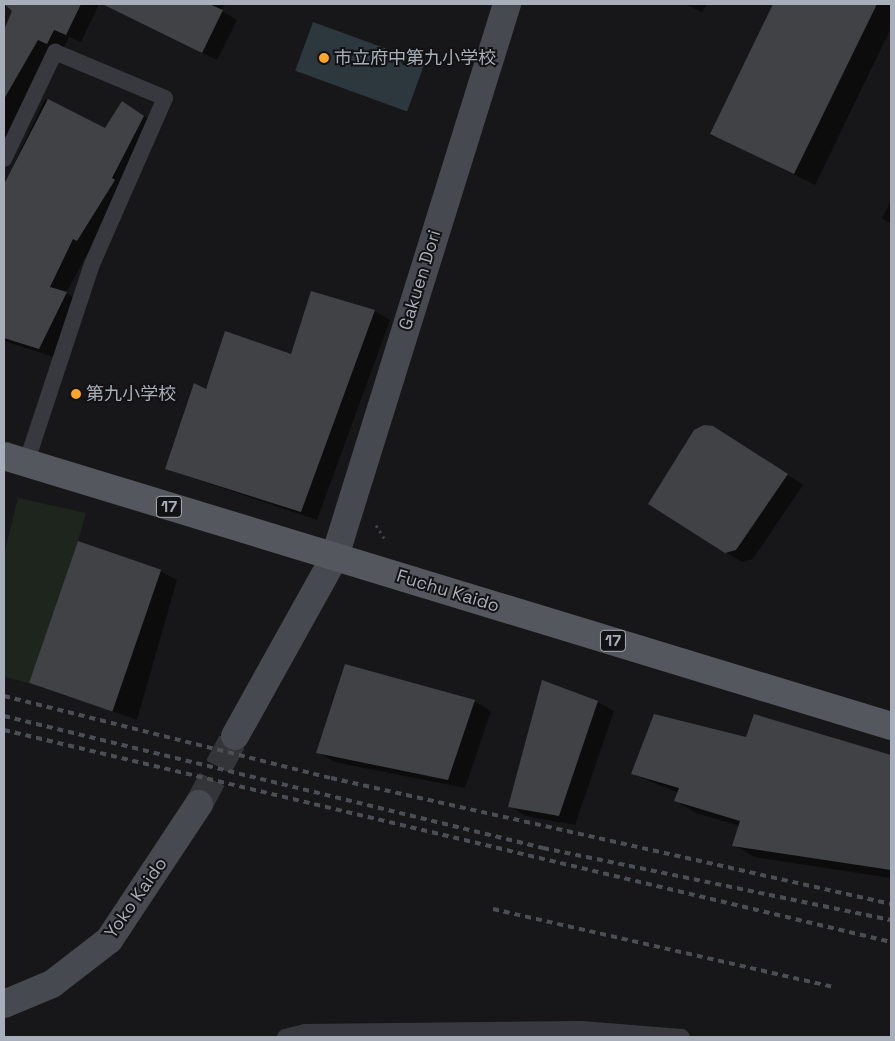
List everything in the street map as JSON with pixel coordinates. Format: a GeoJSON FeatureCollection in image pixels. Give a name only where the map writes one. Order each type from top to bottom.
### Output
{"type":"FeatureCollection","features":[{"type":"Feature","properties":{"kind":"main road","name":"Fuchu Kaido"},"geometry":{"type":"LineString","coordinates":[[15,460],[891,726]]}},
{"type":"Feature","properties":{"kind":"street","name":"Gakuen Dori"},"geometry":{"type":"LineString","coordinates":[[335,556],[507,4]]}},
{"type":"Feature","properties":{"kind":"street"},"geometry":{"type":"LineString","coordinates":[[235,736],[335,556]]}},
{"type":"Feature","properties":{"kind":"street","name":"Yoko Kaido"},"geometry":{"type":"LineString","coordinates":[[4,1004],[52,984],[108,940],[199,804]]}},
{"type":"Feature","properties":{"kind":"lane"},"geometry":{"type":"LineString","coordinates":[[4,159],[55,52],[164,98],[92,264],[15,460]]}},
{"type":"Feature","properties":{"kind":"lane"},"geometry":{"type":"LineString","coordinates":[[285,1037],[305,1032],[581,1029],[682,1037]]}},
{"type":"Feature","properties":{"kind":"path"},"geometry":{"type":"LineString","coordinates":[[374,518],[387,542],[397,545]]}},
{"type":"Feature","properties":{"kind":"shaded area"},"geometry":{"type":"Polygon","coordinates":[[[313,22],[425,63],[407,112],[295,71],[313,22]]]}},
{"type":"Feature","properties":{"kind":"shaded area"},"geometry":{"type":"Polygon","coordinates":[[[18,498],[86,513],[36,685],[4,677],[4,554],[18,498]]]}},
{"type":"Feature","properties":{"kind":"building"},"geometry":{"type":"Polygon","coordinates":[[[4,4],[81,4],[66,35],[54,30],[47,44],[38,40],[4,99],[4,30],[12,11],[4,4]]]}},
{"type":"Feature","properties":{"kind":"building"},"geometry":{"type":"Polygon","coordinates":[[[102,4],[209,4],[223,10],[202,53],[102,4]]]}},
{"type":"Feature","properties":{"kind":"building"},"geometry":{"type":"Polygon","coordinates":[[[773,4],[877,4],[794,174],[710,134],[773,4]]]}},
{"type":"Feature","properties":{"kind":"building"},"geometry":{"type":"Polygon","coordinates":[[[48,99],[105,128],[122,101],[144,116],[112,178],[115,180],[77,241],[73,239],[50,287],[67,292],[39,349],[4,338],[4,184],[48,99]]]}},
{"type":"Feature","properties":{"kind":"building"},"geometry":{"type":"Polygon","coordinates":[[[311,291],[375,310],[301,512],[165,469],[194,383],[206,389],[225,331],[291,354],[311,291]]]}},
{"type":"Feature","properties":{"kind":"building"},"geometry":{"type":"Polygon","coordinates":[[[704,425],[713,426],[788,474],[736,550],[725,553],[648,504],[694,430],[704,425]]]}},
{"type":"Feature","properties":{"kind":"building"},"geometry":{"type":"Polygon","coordinates":[[[78,541],[161,570],[112,711],[29,683],[78,541]]]}},
{"type":"Feature","properties":{"kind":"building"},"geometry":{"type":"Polygon","coordinates":[[[345,664],[475,700],[448,780],[316,753],[345,664]]]}},
{"type":"Feature","properties":{"kind":"building"},"geometry":{"type":"Polygon","coordinates":[[[542,680],[598,701],[559,816],[508,807],[542,680]]]}},
{"type":"Feature","properties":{"kind":"building"},"geometry":{"type":"Polygon","coordinates":[[[654,714],[746,737],[754,714],[891,755],[891,870],[732,846],[740,821],[674,801],[679,788],[631,774],[654,714]]]}},
{"type":"Feature","properties":{"kind":"tunnel"},"geometry":{"type":"LineString","coordinates":[[199,804],[235,736]]}},
{"type":"Feature","properties":{"kind":"railway"},"geometry":{"type":"LineString","coordinates":[[4,696],[331,778],[891,904]]}},
{"type":"Feature","properties":{"kind":"railway"},"geometry":{"type":"LineString","coordinates":[[4,716],[543,848],[891,920]]}},
{"type":"Feature","properties":{"kind":"railway"},"geometry":{"type":"LineString","coordinates":[[4,730],[891,942]]}},
{"type":"Feature","properties":{"kind":"railway"},"geometry":{"type":"LineString","coordinates":[[493,909],[834,987]]}},
{"type":"Feature","properties":{"kind":"place","name":"市立府中第九小学校"},"geometry":{"type":"Point","coordinates":[324,58]}},
{"type":"Feature","properties":{"kind":"place","name":"第九小学校"},"geometry":{"type":"Point","coordinates":[76,394]}}]}
